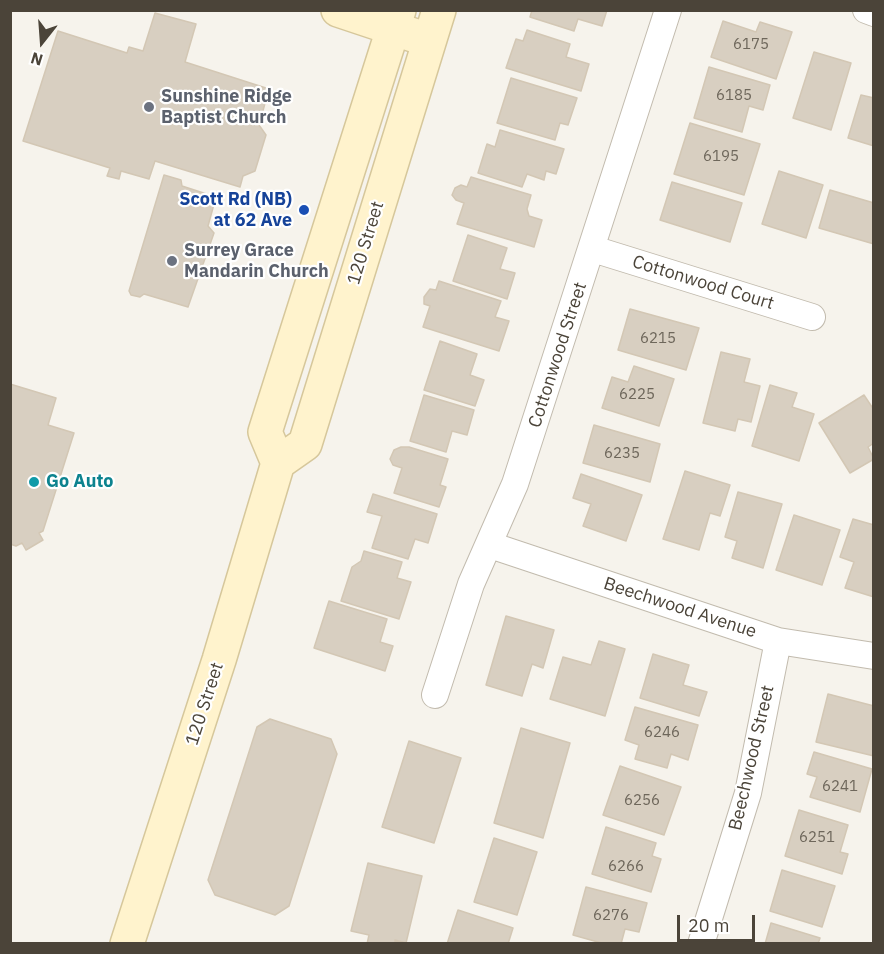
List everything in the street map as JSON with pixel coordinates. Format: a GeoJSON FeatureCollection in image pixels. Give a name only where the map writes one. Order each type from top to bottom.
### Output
{"type":"FeatureCollection","features":[{"type":"Feature","properties":{"kind":"main road"},"geometry":{"type":"LineString","coordinates":[[338,10],[434,25]]}},
{"type":"Feature","properties":{"kind":"main road"},"geometry":{"type":"LineString","coordinates":[[278,463],[265,432],[396,20]]}},
{"type":"Feature","properties":{"kind":"main road","name":"120 Street"},"geometry":{"type":"LineString","coordinates":[[127,944],[219,660],[278,463],[305,444],[434,25]]}},
{"type":"Feature","properties":{"kind":"street","name":"Cottonwood Street"},"geometry":{"type":"LineString","coordinates":[[435,695],[471,585],[515,484],[594,249],[668,10]]}},
{"type":"Feature","properties":{"kind":"street"},"geometry":{"type":"LineString","coordinates":[[866,10],[873,13]]}},
{"type":"Feature","properties":{"kind":"street","name":"Cottonwood Court"},"geometry":{"type":"LineString","coordinates":[[594,249],[812,317]]}},
{"type":"Feature","properties":{"kind":"street","name":"Beechwood Avenue"},"geometry":{"type":"LineString","coordinates":[[490,545],[778,641],[873,656]]}},
{"type":"Feature","properties":{"kind":"street","name":"Beechwood Street"},"geometry":{"type":"LineString","coordinates":[[701,944],[748,793],[778,641]]}},
{"type":"Feature","properties":{"kind":"building"},"geometry":{"type":"Polygon","coordinates":[[[532,10],[607,10],[602,26],[578,19],[574,31],[530,17],[532,10]]]}},
{"type":"Feature","properties":{"kind":"building","name":"Sunshine Ridge Baptist Church"},"geometry":{"type":"Polygon","coordinates":[[[155,13],[196,24],[185,62],[269,89],[259,125],[266,135],[255,171],[243,176],[240,187],[155,161],[149,179],[121,171],[119,179],[107,176],[110,168],[23,141],[58,31],[127,53],[129,47],[143,51],[155,13]]]}},
{"type":"Feature","properties":{"kind":"building"},"geometry":{"type":"Polygon","coordinates":[[[723,21],[756,32],[760,22],[792,32],[776,79],[711,57],[723,21]]]}},
{"type":"Feature","properties":{"kind":"building"},"geometry":{"type":"Polygon","coordinates":[[[527,30],[570,44],[566,57],[589,64],[581,91],[506,68],[516,39],[523,41],[527,30]]]}},
{"type":"Feature","properties":{"kind":"building"},"geometry":{"type":"Polygon","coordinates":[[[814,52],[851,63],[831,130],[793,118],[814,52]]]}},
{"type":"Feature","properties":{"kind":"building"},"geometry":{"type":"Polygon","coordinates":[[[709,67],[770,85],[763,110],[749,106],[742,132],[694,118],[709,67]]]}},
{"type":"Feature","properties":{"kind":"building"},"geometry":{"type":"Polygon","coordinates":[[[511,78],[577,98],[568,125],[560,123],[555,140],[497,123],[511,78]]]}},
{"type":"Feature","properties":{"kind":"building"},"geometry":{"type":"Polygon","coordinates":[[[861,95],[874,98],[874,146],[848,138],[861,95]]]}},
{"type":"Feature","properties":{"kind":"building"},"geometry":{"type":"Polygon","coordinates":[[[690,123],[760,144],[744,195],[674,174],[690,123]]]}},
{"type":"Feature","properties":{"kind":"building"},"geometry":{"type":"Polygon","coordinates":[[[500,130],[564,149],[556,174],[546,171],[544,180],[527,174],[522,187],[478,173],[487,144],[495,147],[500,130]]]}},
{"type":"Feature","properties":{"kind":"building"},"geometry":{"type":"Polygon","coordinates":[[[779,171],[823,185],[806,238],[762,224],[779,171]]]}},
{"type":"Feature","properties":{"kind":"building","name":"Surrey Grace Mandarin Church"},"geometry":{"type":"Polygon","coordinates":[[[164,175],[181,180],[182,186],[216,197],[208,226],[214,233],[188,307],[144,294],[140,297],[131,295],[129,291],[164,175]]]}},
{"type":"Feature","properties":{"kind":"building"},"geometry":{"type":"Polygon","coordinates":[[[471,177],[531,195],[527,209],[529,216],[542,220],[534,247],[457,224],[464,203],[456,200],[452,195],[455,188],[461,185],[467,187],[471,177]]]}},
{"type":"Feature","properties":{"kind":"building"},"geometry":{"type":"Polygon","coordinates":[[[672,182],[742,203],[730,242],[660,220],[672,182]]]}},
{"type":"Feature","properties":{"kind":"building"},"geometry":{"type":"Polygon","coordinates":[[[830,190],[874,203],[874,244],[819,228],[830,190]]]}},
{"type":"Feature","properties":{"kind":"building"},"geometry":{"type":"Polygon","coordinates":[[[468,235],[507,248],[500,269],[515,273],[507,299],[453,281],[468,235]]]}},
{"type":"Feature","properties":{"kind":"building"},"geometry":{"type":"Polygon","coordinates":[[[439,281],[501,301],[495,317],[509,321],[499,351],[423,327],[430,306],[424,304],[424,297],[430,289],[436,290],[439,281]]]}},
{"type":"Feature","properties":{"kind":"building"},"geometry":{"type":"Polygon","coordinates":[[[630,309],[699,328],[686,370],[618,350],[630,309]]]}},
{"type":"Feature","properties":{"kind":"building"},"geometry":{"type":"Polygon","coordinates":[[[440,341],[477,354],[470,375],[484,380],[475,406],[424,390],[440,341]]]}},
{"type":"Feature","properties":{"kind":"building"},"geometry":{"type":"Polygon","coordinates":[[[721,352],[750,359],[744,382],[760,386],[751,422],[738,419],[735,431],[703,423],[721,352]]]}},
{"type":"Feature","properties":{"kind":"building"},"geometry":{"type":"Polygon","coordinates":[[[634,366],[674,379],[659,426],[602,408],[612,377],[628,382],[634,366]]]}},
{"type":"Feature","properties":{"kind":"building","name":"Go Auto"},"geometry":{"type":"Polygon","coordinates":[[[10,384],[56,398],[48,425],[74,433],[43,531],[39,533],[43,540],[26,550],[22,543],[16,546],[10,544],[10,384]]]}},
{"type":"Feature","properties":{"kind":"building"},"geometry":{"type":"Polygon","coordinates":[[[770,385],[797,393],[792,407],[814,414],[799,461],[752,446],[770,385]]]}},
{"type":"Feature","properties":{"kind":"building"},"geometry":{"type":"Polygon","coordinates":[[[424,395],[474,410],[467,435],[452,431],[446,452],[410,441],[424,395]]]}},
{"type":"Feature","properties":{"kind":"building"},"geometry":{"type":"Polygon","coordinates":[[[864,395],[874,410],[874,443],[868,447],[874,459],[850,473],[819,423],[864,395]]]}},
{"type":"Feature","properties":{"kind":"building"},"geometry":{"type":"Polygon","coordinates":[[[594,425],[660,444],[650,482],[583,463],[594,425]]]}},
{"type":"Feature","properties":{"kind":"building"},"geometry":{"type":"Polygon","coordinates":[[[409,447],[448,459],[440,485],[446,487],[439,507],[394,493],[402,468],[393,465],[390,459],[394,450],[409,447]]]}},
{"type":"Feature","properties":{"kind":"building"},"geometry":{"type":"Polygon","coordinates":[[[685,471],[730,485],[720,516],[710,513],[699,550],[663,539],[685,471]]]}},
{"type":"Feature","properties":{"kind":"building"},"geometry":{"type":"Polygon","coordinates":[[[581,474],[642,495],[626,541],[583,526],[591,504],[573,498],[581,474]]]}},
{"type":"Feature","properties":{"kind":"building"},"geometry":{"type":"Polygon","coordinates":[[[738,492],[782,504],[763,568],[732,558],[737,541],[725,537],[738,492]]]}},
{"type":"Feature","properties":{"kind":"building"},"geometry":{"type":"Polygon","coordinates":[[[373,494],[437,514],[428,543],[415,539],[408,559],[372,548],[382,516],[367,512],[373,494]]]}},
{"type":"Feature","properties":{"kind":"building"},"geometry":{"type":"Polygon","coordinates":[[[794,515],[840,530],[822,585],[776,570],[794,515]]]}},
{"type":"Feature","properties":{"kind":"building"},"geometry":{"type":"Polygon","coordinates":[[[853,519],[874,525],[874,597],[845,588],[854,562],[840,557],[853,519]]]}},
{"type":"Feature","properties":{"kind":"building"},"geometry":{"type":"Polygon","coordinates":[[[364,551],[402,562],[397,578],[411,582],[399,619],[341,601],[352,567],[361,561],[364,551]]]}},
{"type":"Feature","properties":{"kind":"building"},"geometry":{"type":"Polygon","coordinates":[[[329,601],[387,619],[380,642],[393,646],[385,671],[314,648],[329,601]]]}},
{"type":"Feature","properties":{"kind":"building"},"geometry":{"type":"Polygon","coordinates":[[[506,616],[554,630],[543,668],[532,664],[522,696],[486,685],[506,616]]]}},
{"type":"Feature","properties":{"kind":"building"},"geometry":{"type":"Polygon","coordinates":[[[599,641],[625,649],[605,716],[550,699],[563,657],[591,665],[599,641]]]}},
{"type":"Feature","properties":{"kind":"building"},"geometry":{"type":"Polygon","coordinates":[[[653,654],[689,665],[683,685],[707,692],[699,716],[640,698],[653,654]]]}},
{"type":"Feature","properties":{"kind":"building"},"geometry":{"type":"Polygon","coordinates":[[[828,694],[874,706],[874,756],[816,742],[828,694]]]}},
{"type":"Feature","properties":{"kind":"building"},"geometry":{"type":"Polygon","coordinates":[[[635,707],[698,725],[688,760],[671,754],[667,768],[635,759],[639,745],[625,740],[635,707]]]}},
{"type":"Feature","properties":{"kind":"building"},"geometry":{"type":"Polygon","coordinates":[[[270,719],[331,739],[337,754],[289,906],[275,915],[215,895],[208,880],[257,727],[270,719]]]}},
{"type":"Feature","properties":{"kind":"building"},"geometry":{"type":"Polygon","coordinates":[[[521,728],[570,743],[543,838],[494,823],[521,728]]]}},
{"type":"Feature","properties":{"kind":"building"},"geometry":{"type":"Polygon","coordinates":[[[409,741],[461,758],[434,843],[382,827],[409,741]]]}},
{"type":"Feature","properties":{"kind":"building"},"geometry":{"type":"Polygon","coordinates":[[[814,752],[872,769],[860,812],[810,797],[817,777],[807,774],[814,752]]]}},
{"type":"Feature","properties":{"kind":"building"},"geometry":{"type":"Polygon","coordinates":[[[620,766],[681,787],[664,835],[603,815],[620,766]]]}},
{"type":"Feature","properties":{"kind":"building"},"geometry":{"type":"Polygon","coordinates":[[[799,810],[848,825],[840,852],[848,854],[842,874],[785,856],[799,810]]]}},
{"type":"Feature","properties":{"kind":"building"},"geometry":{"type":"Polygon","coordinates":[[[606,827],[656,843],[652,856],[661,859],[651,892],[592,874],[606,827]]]}},
{"type":"Feature","properties":{"kind":"building"},"geometry":{"type":"Polygon","coordinates":[[[494,838],[537,852],[517,915],[474,902],[494,838]]]}},
{"type":"Feature","properties":{"kind":"building"},"geometry":{"type":"Polygon","coordinates":[[[368,863],[422,876],[406,943],[395,940],[395,944],[367,944],[369,935],[351,931],[368,863]]]}},
{"type":"Feature","properties":{"kind":"building"},"geometry":{"type":"Polygon","coordinates":[[[782,870],[835,886],[822,927],[770,911],[782,870]]]}},
{"type":"Feature","properties":{"kind":"building"},"geometry":{"type":"Polygon","coordinates":[[[586,887],[647,903],[639,932],[625,929],[621,944],[605,944],[573,935],[586,887]]]}},
{"type":"Feature","properties":{"kind":"building"},"geometry":{"type":"Polygon","coordinates":[[[458,910],[513,928],[508,944],[447,944],[458,910]]]}},
{"type":"Feature","properties":{"kind":"building"},"geometry":{"type":"Polygon","coordinates":[[[771,923],[820,938],[818,944],[765,944],[771,923]]]}},
{"type":"Feature","properties":{"kind":"place","name":"Sunshine Ridge Baptist Church"},"geometry":{"type":"Point","coordinates":[149,107]}},
{"type":"Feature","properties":{"kind":"place","name":"Scott Rd (NB) at 62 Ave"},"geometry":{"type":"Point","coordinates":[304,210]}},
{"type":"Feature","properties":{"kind":"place","name":"Surrey Grace Mandarin Church"},"geometry":{"type":"Point","coordinates":[172,261]}},
{"type":"Feature","properties":{"kind":"place","name":"Go Auto"},"geometry":{"type":"Point","coordinates":[34,482]}}]}
